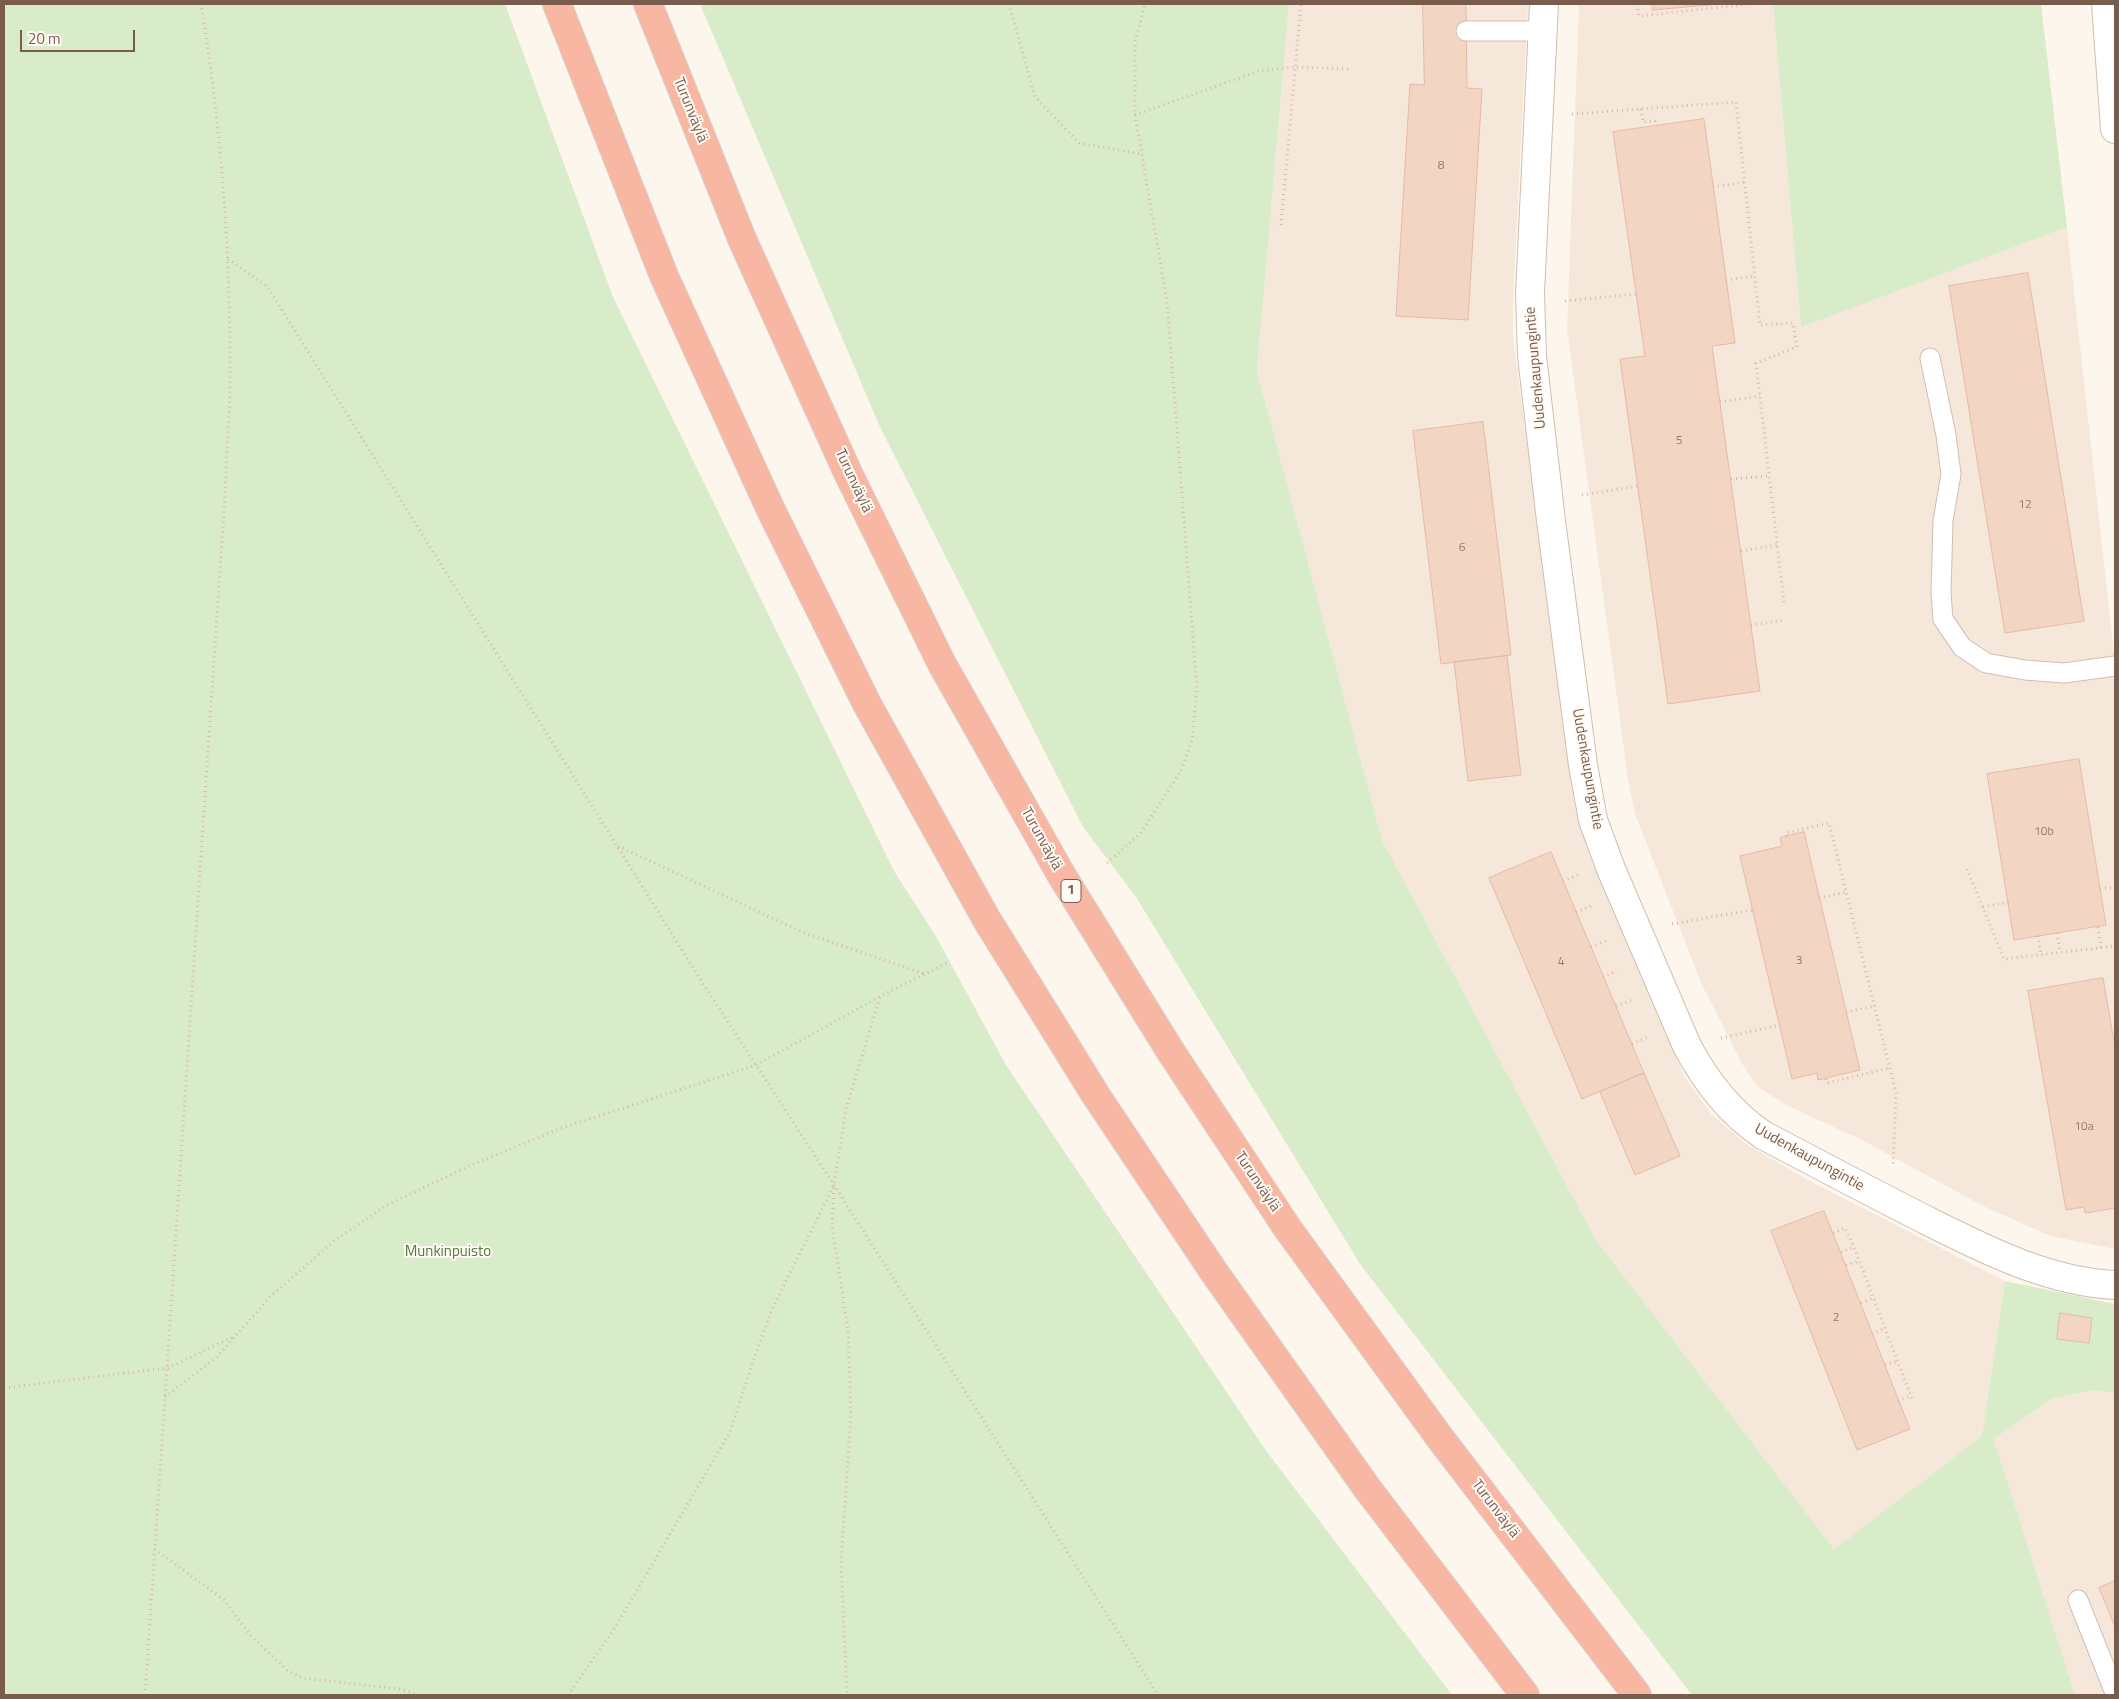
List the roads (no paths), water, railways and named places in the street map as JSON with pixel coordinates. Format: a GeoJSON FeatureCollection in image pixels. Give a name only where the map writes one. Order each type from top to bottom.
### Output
{"type":"FeatureCollection","features":[{"type":"Feature","properties":{"kind":"highway"},"geometry":{"type":"LineString","coordinates":[[557,4],[664,276],[770,508],[867,704],[987,920],[1097,1097],[1214,1272],[1367,1488],[1525,1695]]}},
{"type":"Feature","properties":{"kind":"highway","name":"Turunväylä"},"geometry":{"type":"LineString","coordinates":[[648,4],[742,239],[848,473],[942,664],[1062,876],[1171,1052],[1288,1229],[1440,1438],[1637,1695]]}},
{"type":"Feature","properties":{"kind":"street","name":"Uudenkaupungintie"},"geometry":{"type":"LineString","coordinates":[[1544,4],[1530,293],[1532,356],[1574,700],[1593,820],[1610,869],[1687,1046],[1699,1068],[1716,1092],[1748,1124],[1763,1135],[1963,1238],[2017,1261],[2059,1276],[2115,1285]]}},
{"type":"Feature","properties":{"kind":"street"},"geometry":{"type":"LineString","coordinates":[[2106,4],[2115,128]]}},
{"type":"Feature","properties":{"kind":"lane"},"geometry":{"type":"LineString","coordinates":[[1466,31],[1543,31]]}},
{"type":"Feature","properties":{"kind":"lane"},"geometry":{"type":"LineString","coordinates":[[1930,358],[1946,435],[1951,474],[1943,522],[1941,593],[1943,618],[1962,647],[1986,663],[2025,670],[2064,673],[2115,666]]}},
{"type":"Feature","properties":{"kind":"lane"},"geometry":{"type":"LineString","coordinates":[[2078,1600],[2115,1693]]}},
{"type":"Feature","properties":{"kind":"park label","name":"Munkinpuisto"},"geometry":{"type":"Point","coordinates":[448,1252]}}]}
